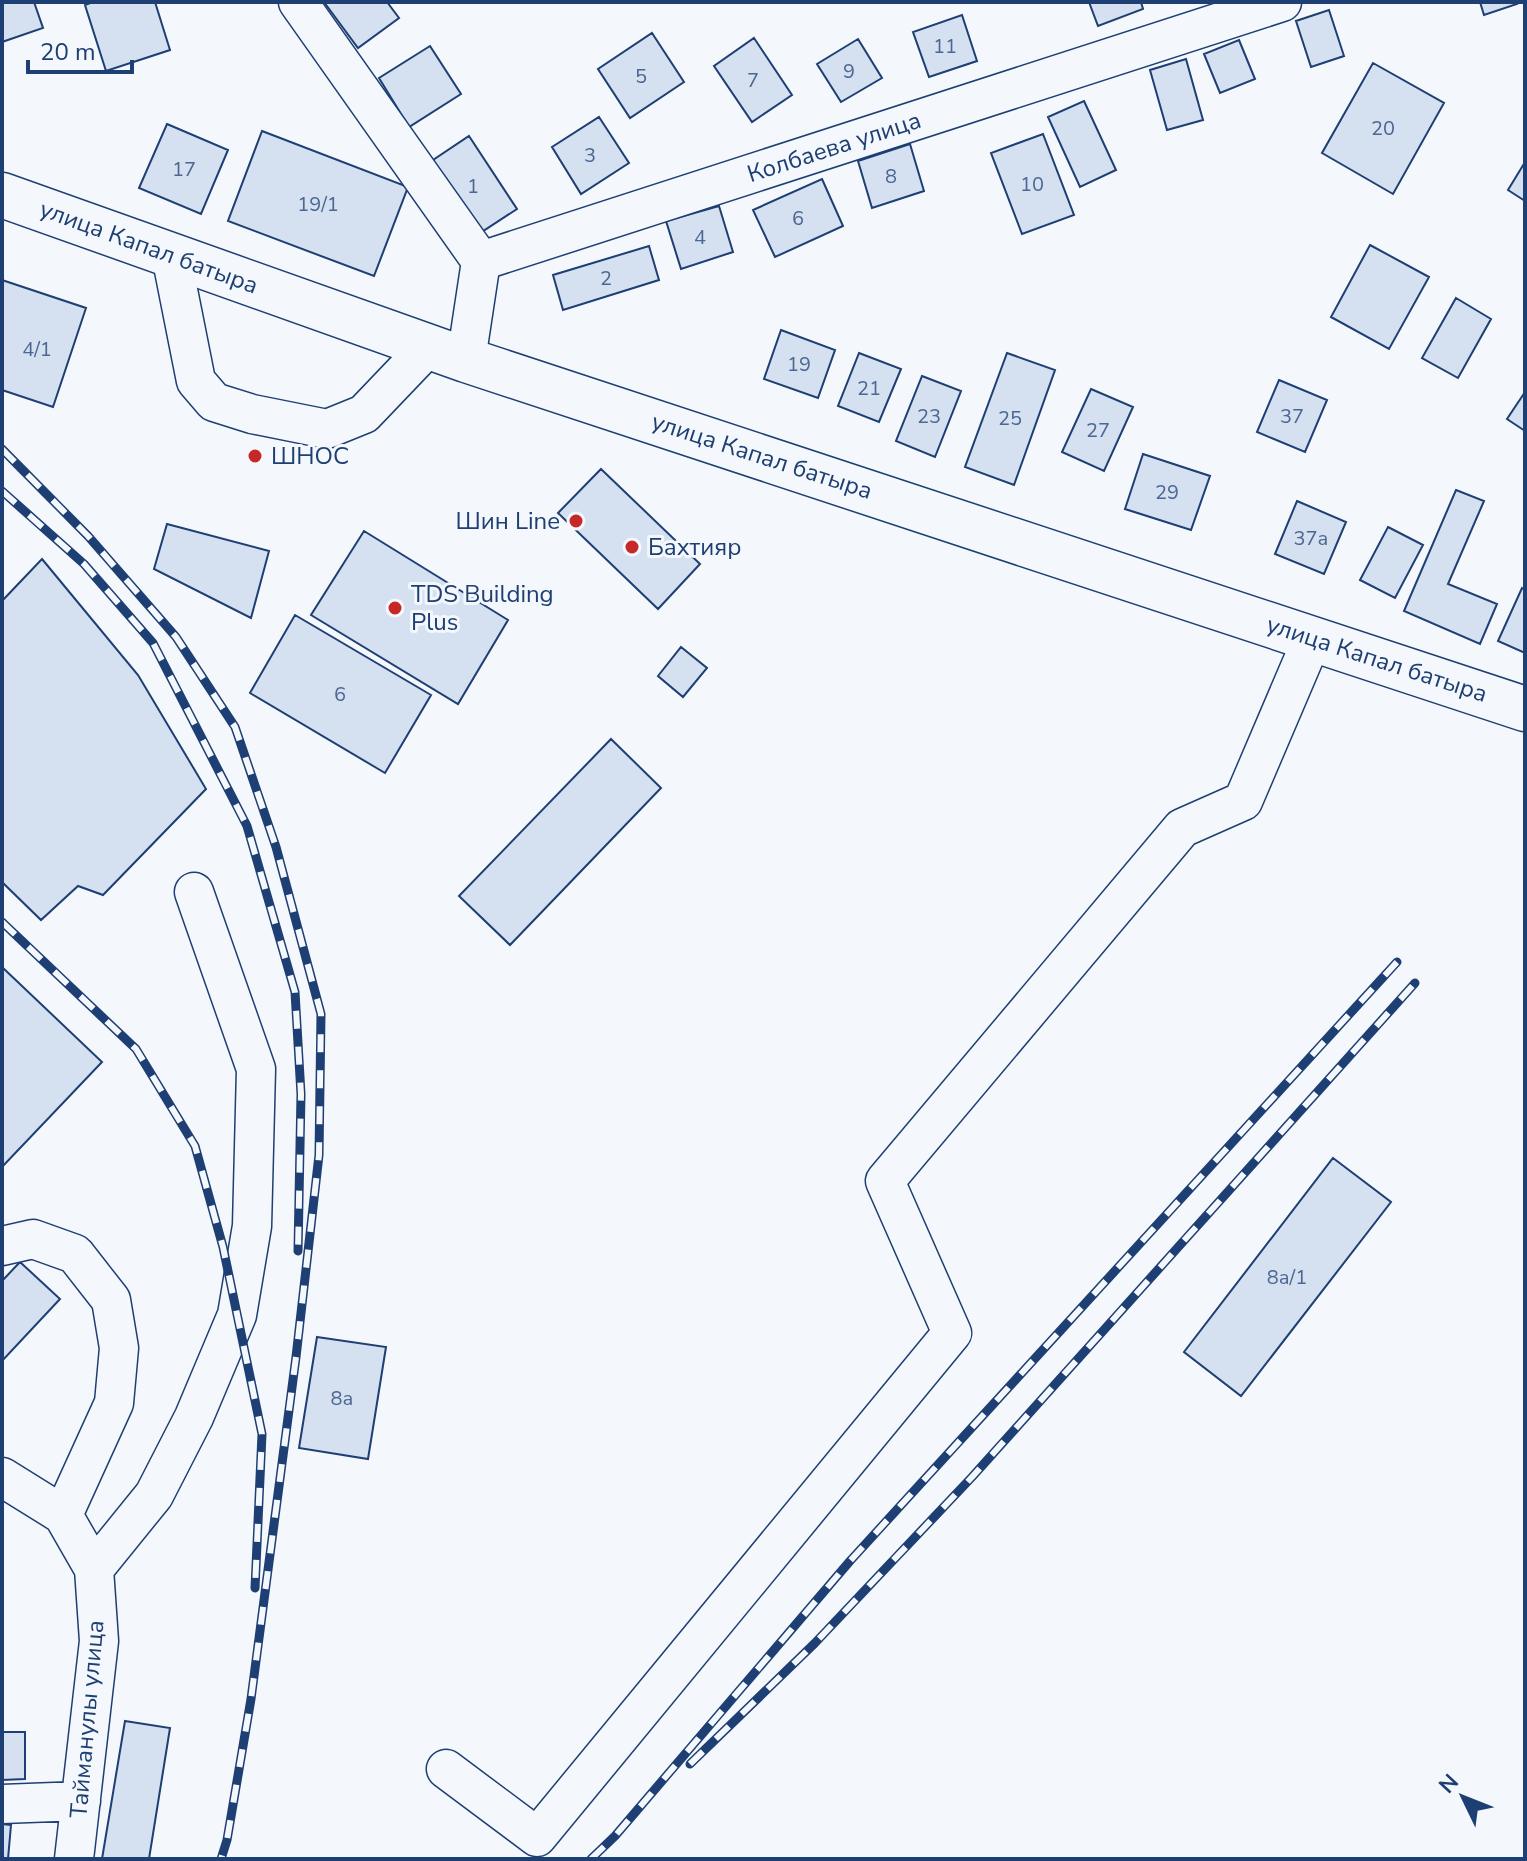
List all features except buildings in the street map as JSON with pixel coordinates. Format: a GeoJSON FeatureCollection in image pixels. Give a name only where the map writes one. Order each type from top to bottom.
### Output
{"type":"FeatureCollection","features":[{"type":"Feature","properties":{"kind":"main road","name":"улица Капал батыра"},"geometry":{"type":"LineString","coordinates":[[2,195],[447,354],[1525,709]]}},
{"type":"Feature","properties":{"kind":"street"},"geometry":{"type":"LineString","coordinates":[[171,255],[196,381],[214,402],[252,414],[327,429],[364,414],[447,354],[481,261],[298,2]]}},
{"type":"Feature","properties":{"kind":"street","name":"Колбаева улица"},"geometry":{"type":"LineString","coordinates":[[481,261],[1282,2]]}},
{"type":"Feature","properties":{"kind":"street"},"geometry":{"type":"LineString","coordinates":[[446,1769],[537,1837],[952,1333],[885,1181],[1182,828],[1243,801],[1313,637]]}},
{"type":"Feature","properties":{"kind":"street"},"geometry":{"type":"LineString","coordinates":[[94,1569],[154,1495],[194,1417],[237,1315],[252,1226],[256,1069],[194,892]]}},
{"type":"Feature","properties":{"kind":"street"},"geometry":{"type":"LineString","coordinates":[[2,1246],[33,1239],[75,1254],[111,1300],[119,1348],[114,1403],[63,1515]]}},
{"type":"Feature","properties":{"kind":"street","name":"Тайманулы улица"},"geometry":{"type":"LineString","coordinates":[[2,1477],[63,1515],[94,1569],[99,1641],[74,1859]]}},
{"type":"Feature","properties":{"kind":"street"},"geometry":{"type":"LineString","coordinates":[[2,1804],[81,1801]]}},
{"type":"Feature","properties":{"kind":"railway"},"geometry":{"type":"LineString","coordinates":[[2,449],[88,536],[176,637],[235,727],[276,847],[321,1014],[319,1155],[296,1357],[251,1699],[221,1859]]}},
{"type":"Feature","properties":{"kind":"railway"},"geometry":{"type":"LineString","coordinates":[[2,491],[84,564],[153,643],[247,826],[295,992],[301,1094],[298,1251]]}},
{"type":"Feature","properties":{"kind":"railway"},"geometry":{"type":"LineString","coordinates":[[2,922],[136,1049],[195,1146],[223,1247],[262,1434],[255,1588]]}},
{"type":"Feature","properties":{"kind":"railway"},"geometry":{"type":"LineString","coordinates":[[591,1859],[615,1836],[850,1561],[1397,962]]}},
{"type":"Feature","properties":{"kind":"railway"},"geometry":{"type":"LineString","coordinates":[[690,1764],[815,1643],[972,1477],[1415,983]]}},
{"type":"Feature","properties":{"kind":"place","name":"ШНОС"},"geometry":{"type":"Point","coordinates":[255,456]}},
{"type":"Feature","properties":{"kind":"place","name":"Шин Line"},"geometry":{"type":"Point","coordinates":[576,521]}},
{"type":"Feature","properties":{"kind":"place","name":"Бахтияр"},"geometry":{"type":"Point","coordinates":[632,547]}},
{"type":"Feature","properties":{"kind":"place","name":"TDS Building Plus"},"geometry":{"type":"Point","coordinates":[395,608]}}]}
